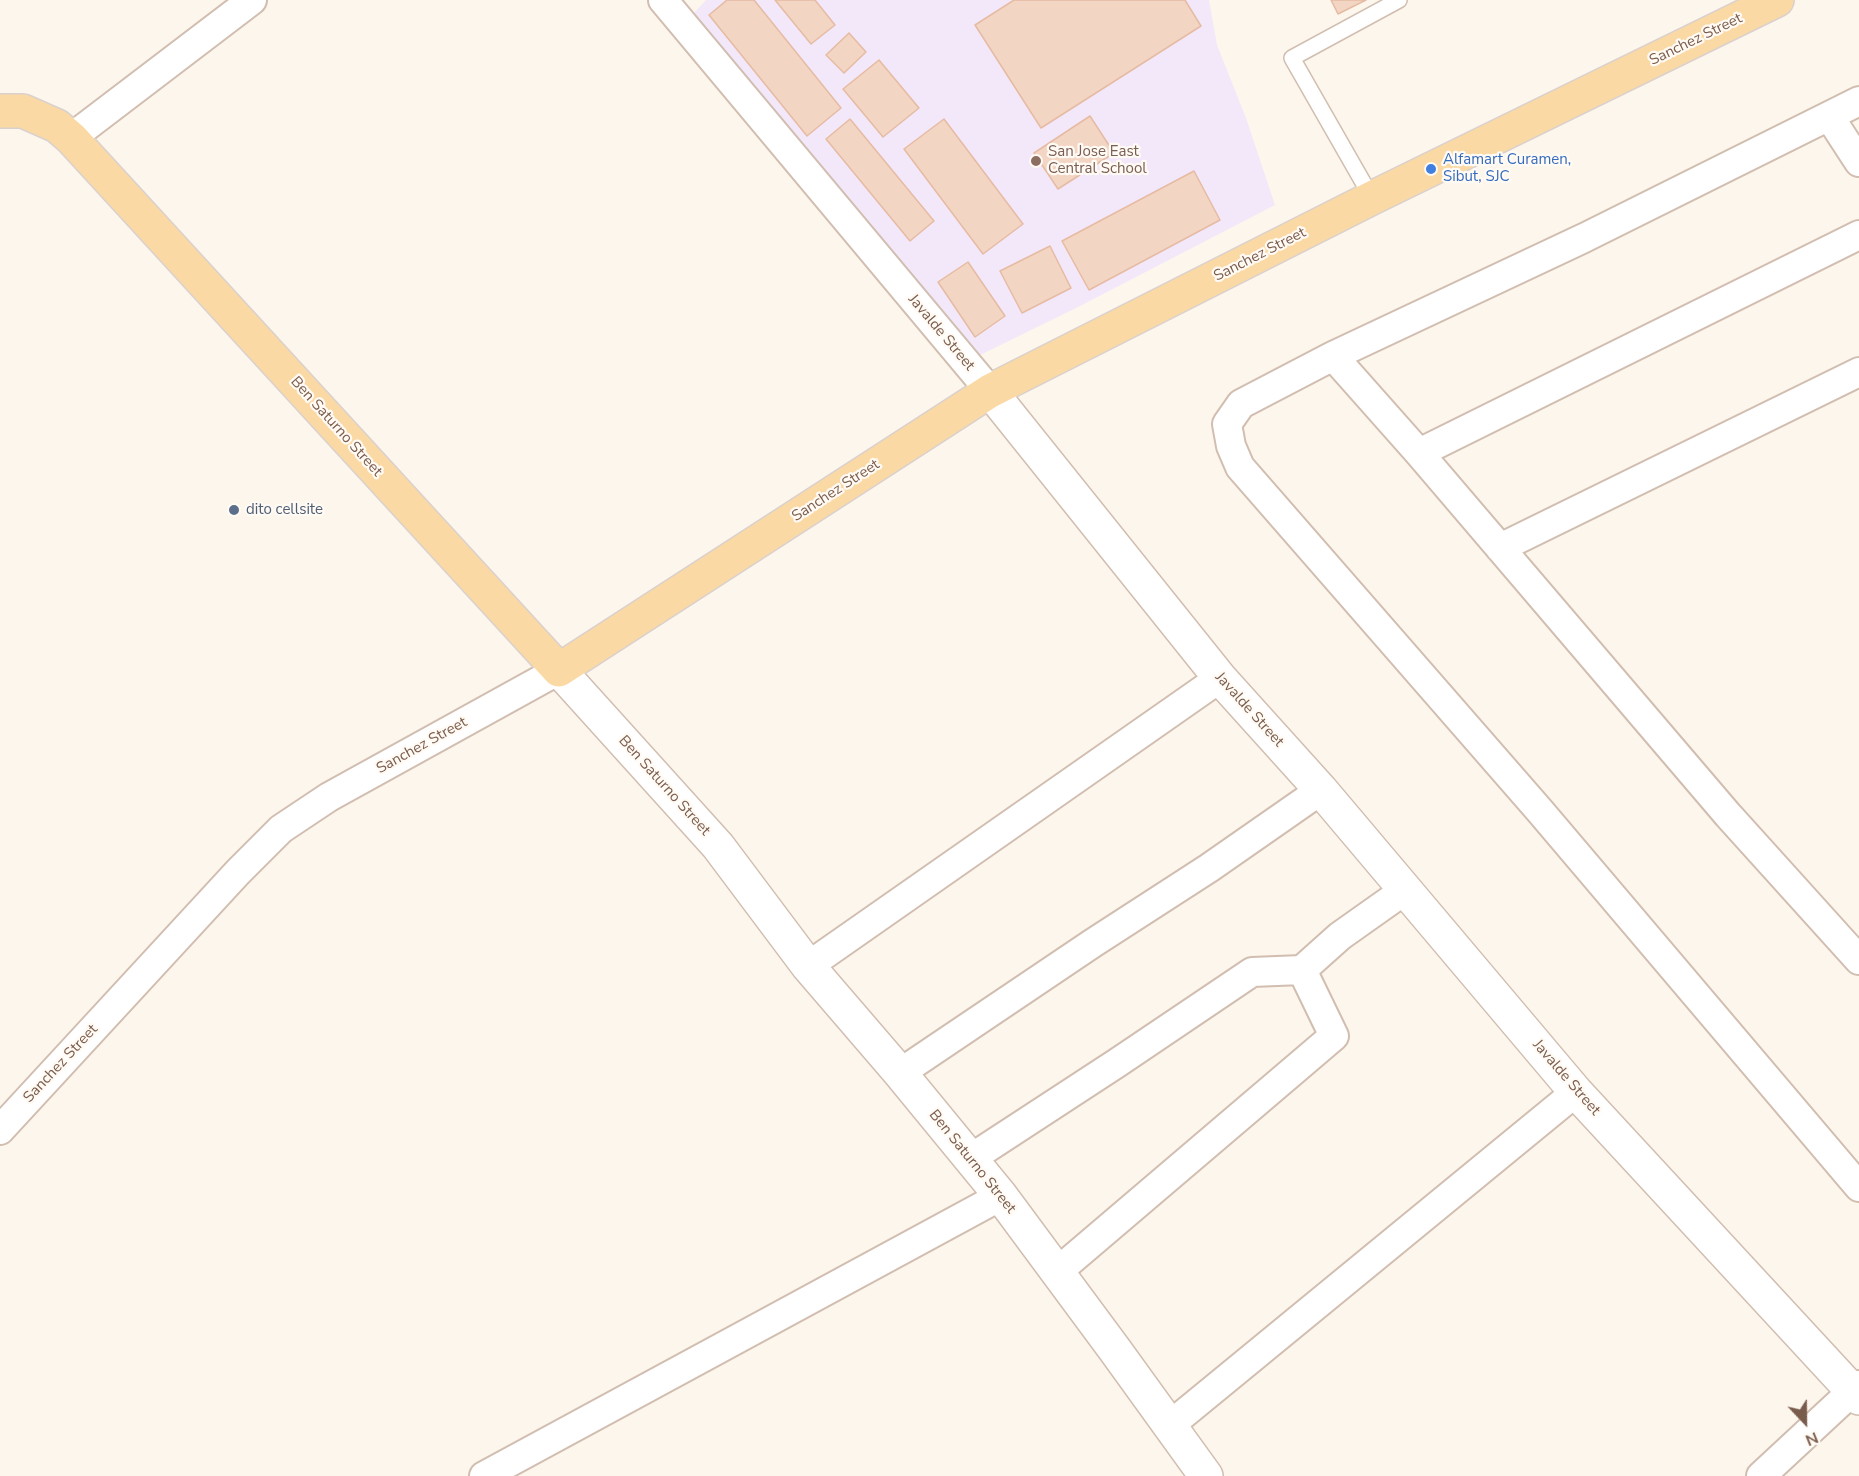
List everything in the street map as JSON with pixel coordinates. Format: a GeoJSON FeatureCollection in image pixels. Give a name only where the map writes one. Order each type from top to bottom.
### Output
{"type":"FeatureCollection","features":[{"type":"Feature","properties":{"kind":"main road","name":"Sanchez Street"},"geometry":{"type":"LineString","coordinates":[[559,670],[990,391],[1372,198],[1777,0]]}},
{"type":"Feature","properties":{"kind":"main road","name":"Ben Saturno Street"},"geometry":{"type":"LineString","coordinates":[[0,111],[23,111],[57,126],[71,138],[559,670]]}},
{"type":"Feature","properties":{"kind":"street"},"geometry":{"type":"LineString","coordinates":[[71,138],[252,0]]}},
{"type":"Feature","properties":{"kind":"street","name":"Javalde Street"},"geometry":{"type":"LineString","coordinates":[[663,0],[990,391],[1220,678],[1321,790],[1576,1092],[1857,1392]]}},
{"type":"Feature","properties":{"kind":"street"},"geometry":{"type":"LineString","coordinates":[[1855,1175],[1240,467],[1231,446],[1227,424],[1241,404],[1333,356],[1584,238],[1859,101]]}},
{"type":"Feature","properties":{"kind":"street"},"geometry":{"type":"LineString","coordinates":[[1829,116],[1859,162]]}},
{"type":"Feature","properties":{"kind":"street"},"geometry":{"type":"LineString","coordinates":[[1419,453],[1859,235]]}},
{"type":"Feature","properties":{"kind":"street"},"geometry":{"type":"LineString","coordinates":[[1333,356],[1419,453],[1728,815],[1859,960]]}},
{"type":"Feature","properties":{"kind":"street"},"geometry":{"type":"LineString","coordinates":[[1500,548],[1859,372]]}},
{"type":"Feature","properties":{"kind":"street","name":"Ben Saturno Street"},"geometry":{"type":"LineString","coordinates":[[559,670],[718,846],[808,966],[900,1073],[1000,1196],[1206,1476]]}},
{"type":"Feature","properties":{"kind":"street","name":"Sanchez Street"},"geometry":{"type":"LineString","coordinates":[[0,1130],[238,872],[281,829],[328,798],[559,670]]}},
{"type":"Feature","properties":{"kind":"street"},"geometry":{"type":"LineString","coordinates":[[808,966],[1220,678]]}},
{"type":"Feature","properties":{"kind":"street"},"geometry":{"type":"LineString","coordinates":[[900,1073],[1209,868],[1321,790]]}},
{"type":"Feature","properties":{"kind":"street"},"geometry":{"type":"LineString","coordinates":[[970,1159],[1252,972],[1302,970],[1340,936],[1405,890]]}},
{"type":"Feature","properties":{"kind":"street"},"geometry":{"type":"LineString","coordinates":[[1057,1272],[1334,1036],[1302,970]]}},
{"type":"Feature","properties":{"kind":"street"},"geometry":{"type":"LineString","coordinates":[[1169,1426],[1576,1092]]}},
{"type":"Feature","properties":{"kind":"street"},"geometry":{"type":"LineString","coordinates":[[484,1476],[1000,1196]]}},
{"type":"Feature","properties":{"kind":"street"},"geometry":{"type":"LineString","coordinates":[[1761,1476],[1857,1392]]}},
{"type":"Feature","properties":{"kind":"lane"},"geometry":{"type":"LineString","coordinates":[[1372,198],[1292,58],[1399,0]]}},
{"type":"Feature","properties":{"kind":"shaded area","name":"San Jose East Central School"},"geometry":{"type":"Polygon","coordinates":[[[706,0],[1209,0],[1217,45],[1246,118],[1275,205],[968,361],[693,14],[706,0]]]}},
{"type":"Feature","properties":{"kind":"building"},"geometry":{"type":"Polygon","coordinates":[[[727,0],[754,0],[841,108],[807,136],[709,15],[727,0]]]}},
{"type":"Feature","properties":{"kind":"building"},"geometry":{"type":"Polygon","coordinates":[[[775,0],[815,0],[835,25],[811,44],[775,0]]]}},
{"type":"Feature","properties":{"kind":"building"},"geometry":{"type":"Polygon","coordinates":[[[1014,0],[1185,0],[1201,26],[1041,128],[975,25],[1014,0]]]}},
{"type":"Feature","properties":{"kind":"building"},"geometry":{"type":"Polygon","coordinates":[[[1331,0],[1366,0],[1338,14],[1331,0]]]}},
{"type":"Feature","properties":{"kind":"building"},"geometry":{"type":"Polygon","coordinates":[[[849,33],[866,52],[844,73],[826,55],[849,33]]]}},
{"type":"Feature","properties":{"kind":"building"},"geometry":{"type":"Polygon","coordinates":[[[879,60],[919,108],[883,137],[843,89],[879,60]]]}},
{"type":"Feature","properties":{"kind":"building"},"geometry":{"type":"Polygon","coordinates":[[[1090,116],[1114,153],[1058,189],[1034,153],[1090,116]]]}},
{"type":"Feature","properties":{"kind":"building"},"geometry":{"type":"Polygon","coordinates":[[[850,119],[934,221],[910,241],[826,139],[850,119]]]}},
{"type":"Feature","properties":{"kind":"building"},"geometry":{"type":"Polygon","coordinates":[[[944,119],[1023,224],[983,254],[904,149],[944,119]]]}},
{"type":"Feature","properties":{"kind":"building"},"geometry":{"type":"Polygon","coordinates":[[[1194,171],[1220,220],[1089,290],[1062,241],[1194,171]]]}},
{"type":"Feature","properties":{"kind":"building"},"geometry":{"type":"Polygon","coordinates":[[[1050,246],[1071,288],[1022,313],[1000,271],[1050,246]]]}},
{"type":"Feature","properties":{"kind":"building"},"geometry":{"type":"Polygon","coordinates":[[[968,262],[1005,316],[975,337],[938,282],[968,262]]]}},
{"type":"Feature","properties":{"kind":"place","name":"San Jose East Central School"},"geometry":{"type":"Point","coordinates":[1036,161]}},
{"type":"Feature","properties":{"kind":"place","name":"Alfamart Curamen, Sibut, SJC"},"geometry":{"type":"Point","coordinates":[1431,169]}},
{"type":"Feature","properties":{"kind":"place","name":"dito cellsite"},"geometry":{"type":"Point","coordinates":[234,510]}}]}
